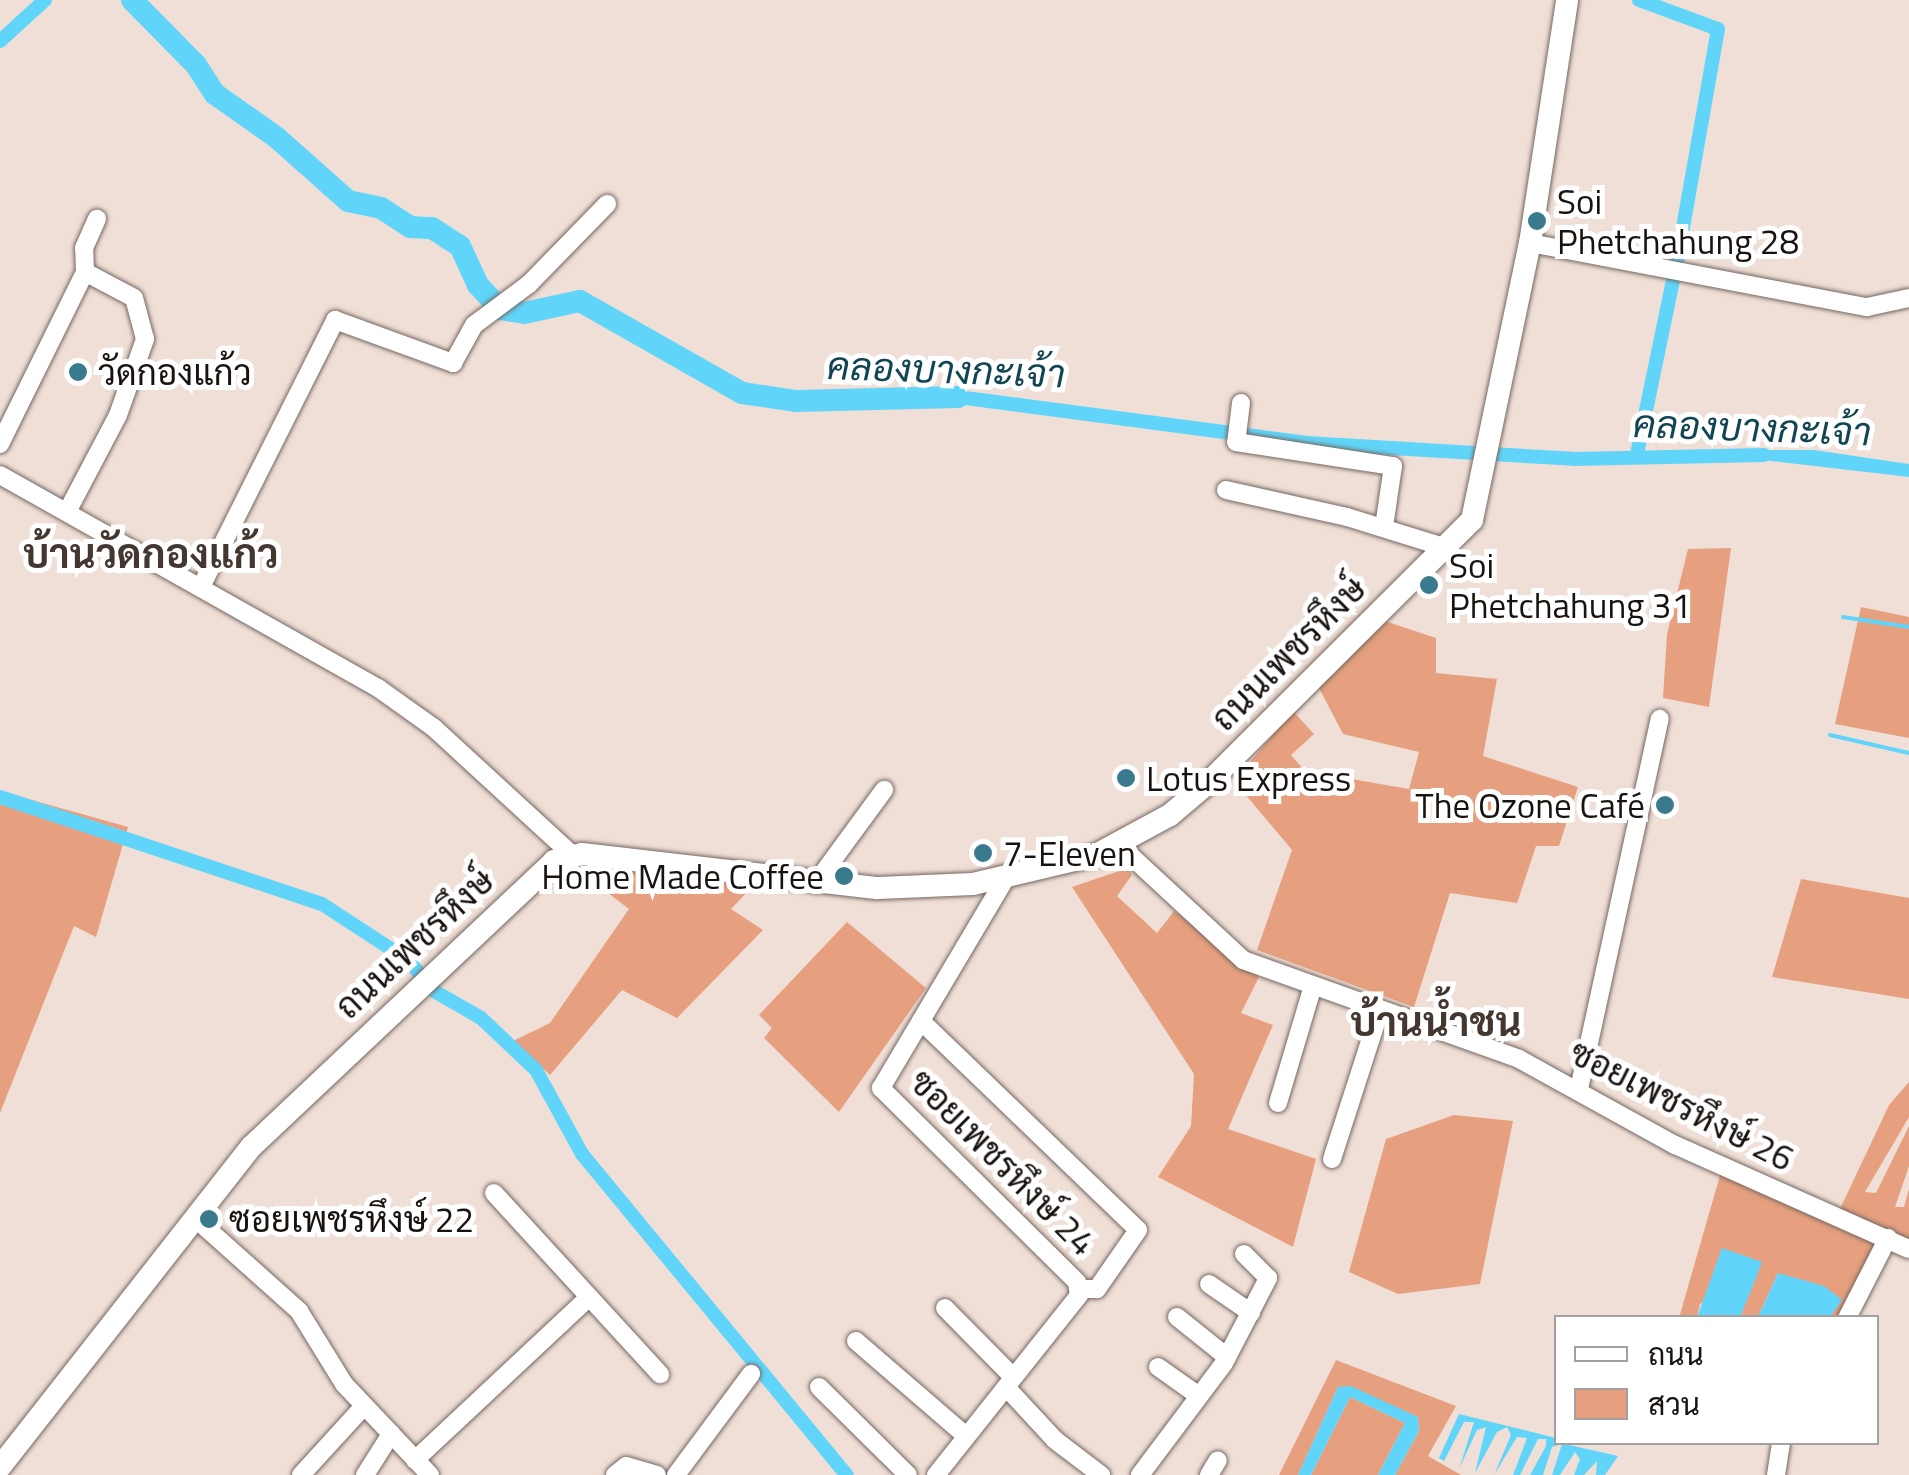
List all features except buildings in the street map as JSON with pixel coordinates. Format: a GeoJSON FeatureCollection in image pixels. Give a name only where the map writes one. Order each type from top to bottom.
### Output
{"type":"FeatureCollection","features":[{"type":"Feature","properties":{"kind":"main road","name":"ถนนเพชรหึงษ์"},"geometry":{"type":"LineString","coordinates":[[0,1467],[251,1147],[526,886],[571,854],[815,884],[923,887],[1005,879],[1119,845],[1209,782],[1366,620],[1447,548],[1472,520],[1484,484],[1530,243],[1564,2]]}},
{"type":"Feature","properties":{"kind":"street"},"geometry":{"type":"LineString","coordinates":[[201,587],[331,323],[340,320],[454,364],[474,324],[607,204]]}},
{"type":"Feature","properties":{"kind":"street"},"geometry":{"type":"LineString","coordinates":[[0,444],[85,272],[84,248],[97,219]]}},
{"type":"Feature","properties":{"kind":"street"},"geometry":{"type":"LineString","coordinates":[[1530,243],[1867,307],[1909,298]]}},
{"type":"Feature","properties":{"kind":"street"},"geometry":{"type":"LineString","coordinates":[[68,510],[126,398],[146,339],[134,298],[85,272]]}},
{"type":"Feature","properties":{"kind":"street"},"geometry":{"type":"LineString","coordinates":[[1241,403],[1236,442],[1393,466],[1384,527]]}},
{"type":"Feature","properties":{"kind":"street"},"geometry":{"type":"LineString","coordinates":[[0,475],[68,510],[407,708],[571,854]]}},
{"type":"Feature","properties":{"kind":"street"},"geometry":{"type":"LineString","coordinates":[[1226,490],[1384,527],[1447,548]]}},
{"type":"Feature","properties":{"kind":"street"},"geometry":{"type":"LineString","coordinates":[[1579,1089],[1660,719]]}},
{"type":"Feature","properties":{"kind":"street"},"geometry":{"type":"LineString","coordinates":[[815,884],[884,790]]}},
{"type":"Feature","properties":{"kind":"street","name":"ซอยเพชรหึงษ์ 26"},"geometry":{"type":"LineString","coordinates":[[1119,845],[1244,960],[1312,989],[1519,1059],[1675,1144],[1909,1249]]}},
{"type":"Feature","properties":{"kind":"street","name":"ซอยเพชรหึงษ์ 24"},"geometry":{"type":"LineString","coordinates":[[936,1475],[1080,1289],[884,1093],[881,1083],[1005,879]]}},
{"type":"Feature","properties":{"kind":"street"},"geometry":{"type":"LineString","coordinates":[[1278,1103],[1312,989]]}},
{"type":"Feature","properties":{"kind":"street"},"geometry":{"type":"LineString","coordinates":[[1332,1159],[1380,1010]]}},
{"type":"Feature","properties":{"kind":"street"},"geometry":{"type":"LineString","coordinates":[[921,1022],[1138,1230],[1097,1290],[1080,1289]]}},
{"type":"Feature","properties":{"kind":"street"},"geometry":{"type":"LineString","coordinates":[[494,1193],[559,1261],[586,1300],[660,1374]]}},
{"type":"Feature","properties":{"kind":"street"},"geometry":{"type":"LineString","coordinates":[[195,1218],[299,1312],[364,1406],[430,1475]]}},
{"type":"Feature","properties":{"kind":"street"},"geometry":{"type":"LineString","coordinates":[[1848,1315],[1888,1238]]}},
{"type":"Feature","properties":{"kind":"street"},"geometry":{"type":"LineString","coordinates":[[1140,1475],[1228,1357],[1251,1314],[1268,1273],[1244,1254]]}},
{"type":"Feature","properties":{"kind":"street"},"geometry":{"type":"LineString","coordinates":[[1209,1284],[1251,1314]]}},
{"type":"Feature","properties":{"kind":"street"},"geometry":{"type":"LineString","coordinates":[[416,1460],[586,1300]]}},
{"type":"Feature","properties":{"kind":"street"},"geometry":{"type":"LineString","coordinates":[[945,1308],[1055,1440],[1100,1475]]}},
{"type":"Feature","properties":{"kind":"street"},"geometry":{"type":"LineString","coordinates":[[1176,1318],[1228,1357]]}},
{"type":"Feature","properties":{"kind":"street"},"geometry":{"type":"LineString","coordinates":[[856,1342],[966,1436]]}},
{"type":"Feature","properties":{"kind":"street"},"geometry":{"type":"LineString","coordinates":[[1158,1367],[1199,1396]]}},
{"type":"Feature","properties":{"kind":"street"},"geometry":{"type":"LineString","coordinates":[[676,1475],[751,1374]]}},
{"type":"Feature","properties":{"kind":"street"},"geometry":{"type":"LineString","coordinates":[[819,1387],[908,1475]]}},
{"type":"Feature","properties":{"kind":"street"},"geometry":{"type":"LineString","coordinates":[[301,1475],[364,1406]]}},
{"type":"Feature","properties":{"kind":"street"},"geometry":{"type":"LineString","coordinates":[[366,1475],[390,1434]]}},
{"type":"Feature","properties":{"kind":"street"},"geometry":{"type":"LineString","coordinates":[[1776,1475],[1781,1445]]}},
{"type":"Feature","properties":{"kind":"street"},"geometry":{"type":"LineString","coordinates":[[615,1475],[626,1466],[657,1475]]}},
{"type":"Feature","properties":{"kind":"green space"},"geometry":{"type":"Polygon","coordinates":[[[1731,548],[1709,707],[1663,698],[1667,634],[1688,549],[1731,548]]]}},
{"type":"Feature","properties":{"kind":"green space"},"geometry":{"type":"Polygon","coordinates":[[[1861,607],[1909,617],[1909,738],[1835,724],[1861,607]]]}},
{"type":"Feature","properties":{"kind":"green space"},"geometry":{"type":"Polygon","coordinates":[[[1382,620],[1436,638],[1436,673],[1497,679],[1483,756],[1578,787],[1559,846],[1536,846],[1517,903],[1450,893],[1414,1007],[1257,950],[1292,850],[1234,781],[1293,711],[1314,734],[1291,755],[1305,771],[1409,789],[1419,752],[1343,734],[1318,686],[1382,620]]]}},
{"type":"Feature","properties":{"kind":"green space"},"geometry":{"type":"Polygon","coordinates":[[[0,791],[128,827],[96,937],[74,926],[0,1113],[0,791]]]}},
{"type":"Feature","properties":{"kind":"green space"},"geometry":{"type":"Polygon","coordinates":[[[571,865],[752,887],[731,909],[763,930],[677,1018],[622,990],[550,1075],[513,1041],[550,1023],[629,909],[571,865]]]}},
{"type":"Feature","properties":{"kind":"green space"},"geometry":{"type":"Polygon","coordinates":[[[1128,868],[1132,875],[1117,896],[1157,933],[1174,911],[1259,977],[1241,1013],[1273,1025],[1228,1129],[1316,1159],[1293,1247],[1158,1177],[1191,1126],[1194,1074],[1072,887],[1128,868]]]}},
{"type":"Feature","properties":{"kind":"green space"},"geometry":{"type":"Polygon","coordinates":[[[1801,879],[1909,898],[1909,999],[1772,977],[1801,879]]]}},
{"type":"Feature","properties":{"kind":"green space"},"geometry":{"type":"Polygon","coordinates":[[[847,922],[926,988],[839,1112],[764,1038],[772,1028],[759,1015],[847,922]]]}},
{"type":"Feature","properties":{"kind":"green space"},"geometry":{"type":"Polygon","coordinates":[[[1909,1082],[1909,1117],[1865,1192],[1876,1193],[1909,1126],[1909,1166],[1895,1207],[1904,1207],[1909,1189],[1909,1247],[1840,1209],[1889,1105],[1909,1082]]]}},
{"type":"Feature","properties":{"kind":"green space"},"geometry":{"type":"Polygon","coordinates":[[[1454,1115],[1513,1121],[1480,1284],[1398,1294],[1349,1272],[1386,1139],[1454,1115]]]}},
{"type":"Feature","properties":{"kind":"green space"},"geometry":{"type":"Polygon","coordinates":[[[1721,1172],[1878,1238],[1840,1315],[1831,1315],[1842,1300],[1778,1273],[1759,1315],[1741,1315],[1761,1262],[1700,1304],[1697,1315],[1680,1315],[1721,1172]]]}},
{"type":"Feature","properties":{"kind":"green space"},"geometry":{"type":"Polygon","coordinates":[[[1336,1360],[1456,1406],[1428,1456],[1461,1475],[1395,1475],[1419,1431],[1418,1417],[1338,1387],[1298,1475],[1279,1475],[1336,1360]]]}},
{"type":"Feature","properties":{"kind":"green space"},"geometry":{"type":"Polygon","coordinates":[[[1350,1397],[1405,1423],[1378,1475],[1311,1475],[1350,1397]]]}},
{"type":"Feature","properties":{"kind":"water"},"geometry":{"type":"Polygon","coordinates":[[[1748,450],[1814,450],[1909,464],[1909,477],[1746,458],[1748,450]]]}},
{"type":"Feature","properties":{"kind":"water"},"geometry":{"type":"Polygon","coordinates":[[[1722,1248],[1762,1262],[1741,1315],[1698,1315],[1722,1248]]]}},
{"type":"Feature","properties":{"kind":"water"},"geometry":{"type":"Polygon","coordinates":[[[1778,1273],[1824,1286],[1842,1300],[1831,1315],[1759,1315],[1778,1273]]]}},
{"type":"Feature","properties":{"kind":"water"},"geometry":{"type":"Polygon","coordinates":[[[1351,1386],[1418,1417],[1419,1431],[1395,1475],[1378,1475],[1405,1423],[1350,1397],[1311,1475],[1298,1475],[1338,1387],[1351,1386]]]}},
{"type":"Feature","properties":{"kind":"water"},"geometry":{"type":"Polygon","coordinates":[[[1459,1414],[1554,1438],[1554,1445],[1559,1445],[1552,1447],[1543,1475],[1530,1475],[1546,1439],[1538,1439],[1520,1475],[1513,1475],[1527,1438],[1517,1437],[1494,1475],[1511,1435],[1507,1427],[1497,1432],[1475,1473],[1486,1427],[1477,1430],[1459,1469],[1474,1422],[1464,1422],[1444,1461],[1439,1458],[1459,1414]]]}},
{"type":"Feature","properties":{"kind":"water"},"geometry":{"type":"Polygon","coordinates":[[[1562,1445],[1618,1456],[1605,1475],[1596,1475],[1597,1461],[1584,1475],[1574,1475],[1580,1459],[1575,1452],[1560,1475],[1552,1475],[1562,1445]]]}},
{"type":"Feature","properties":{"kind":"waterway"},"geometry":{"type":"LineString","coordinates":[[0,41],[45,0]]}},
{"type":"Feature","properties":{"kind":"waterway","name":"คลองบางกะเจ้า"},"geometry":{"type":"LineString","coordinates":[[132,0],[196,65],[215,94],[276,137],[348,201],[381,208],[410,227],[432,228],[460,246],[478,285],[500,309],[524,313],[580,301],[742,393],[796,401],[958,397]]}},
{"type":"Feature","properties":{"kind":"waterway"},"geometry":{"type":"LineString","coordinates":[[1639,0],[1718,29],[1677,262]]}},
{"type":"Feature","properties":{"kind":"waterway"},"geometry":{"type":"LineString","coordinates":[[1637,454],[1674,276]]}},
{"type":"Feature","properties":{"kind":"waterway","name":"คลองบางกะเจ้า"},"geometry":{"type":"LineString","coordinates":[[958,397],[1307,443],[1574,459],[1764,455]]}},
{"type":"Feature","properties":{"kind":"waterway"},"geometry":{"type":"LineString","coordinates":[[1843,617],[1909,627]]}},
{"type":"Feature","properties":{"kind":"waterway"},"geometry":{"type":"LineString","coordinates":[[1830,735],[1909,753]]}},
{"type":"Feature","properties":{"kind":"waterway"},"geometry":{"type":"LineString","coordinates":[[0,797],[322,904],[408,960],[434,991],[481,1018],[536,1070],[582,1154],[847,1475]]}},
{"type":"Feature","properties":{"kind":"place","name":"Soi Phetchahung 28"},"geometry":{"type":"Point","coordinates":[1537,221]}},
{"type":"Feature","properties":{"kind":"place","name":"วัดกองแก้ว"},"geometry":{"type":"Point","coordinates":[78,372]}},
{"type":"Feature","properties":{"kind":"place","name":"Soi Phetchahung 31"},"geometry":{"type":"Point","coordinates":[1429,585]}},
{"type":"Feature","properties":{"kind":"place","name":"Lotus Express"},"geometry":{"type":"Point","coordinates":[1126,778]}},
{"type":"Feature","properties":{"kind":"place","name":"The Ozone Café"},"geometry":{"type":"Point","coordinates":[1665,805]}},
{"type":"Feature","properties":{"kind":"place","name":"7-Eleven"},"geometry":{"type":"Point","coordinates":[983,853]}},
{"type":"Feature","properties":{"kind":"place","name":"Home Made Coffee"},"geometry":{"type":"Point","coordinates":[844,876]}},
{"type":"Feature","properties":{"kind":"place","name":"ซอยเพชรหึงษ์ 22"},"geometry":{"type":"Point","coordinates":[209,1219]}},
{"type":"Feature","properties":{"kind":"district","name":"บ้านวัดกองแก้ว"},"geometry":{"type":"Point","coordinates":[151,554]}},
{"type":"Feature","properties":{"kind":"district","name":"บ้านน้ำชน"},"geometry":{"type":"Point","coordinates":[1436,1022]}}]}
